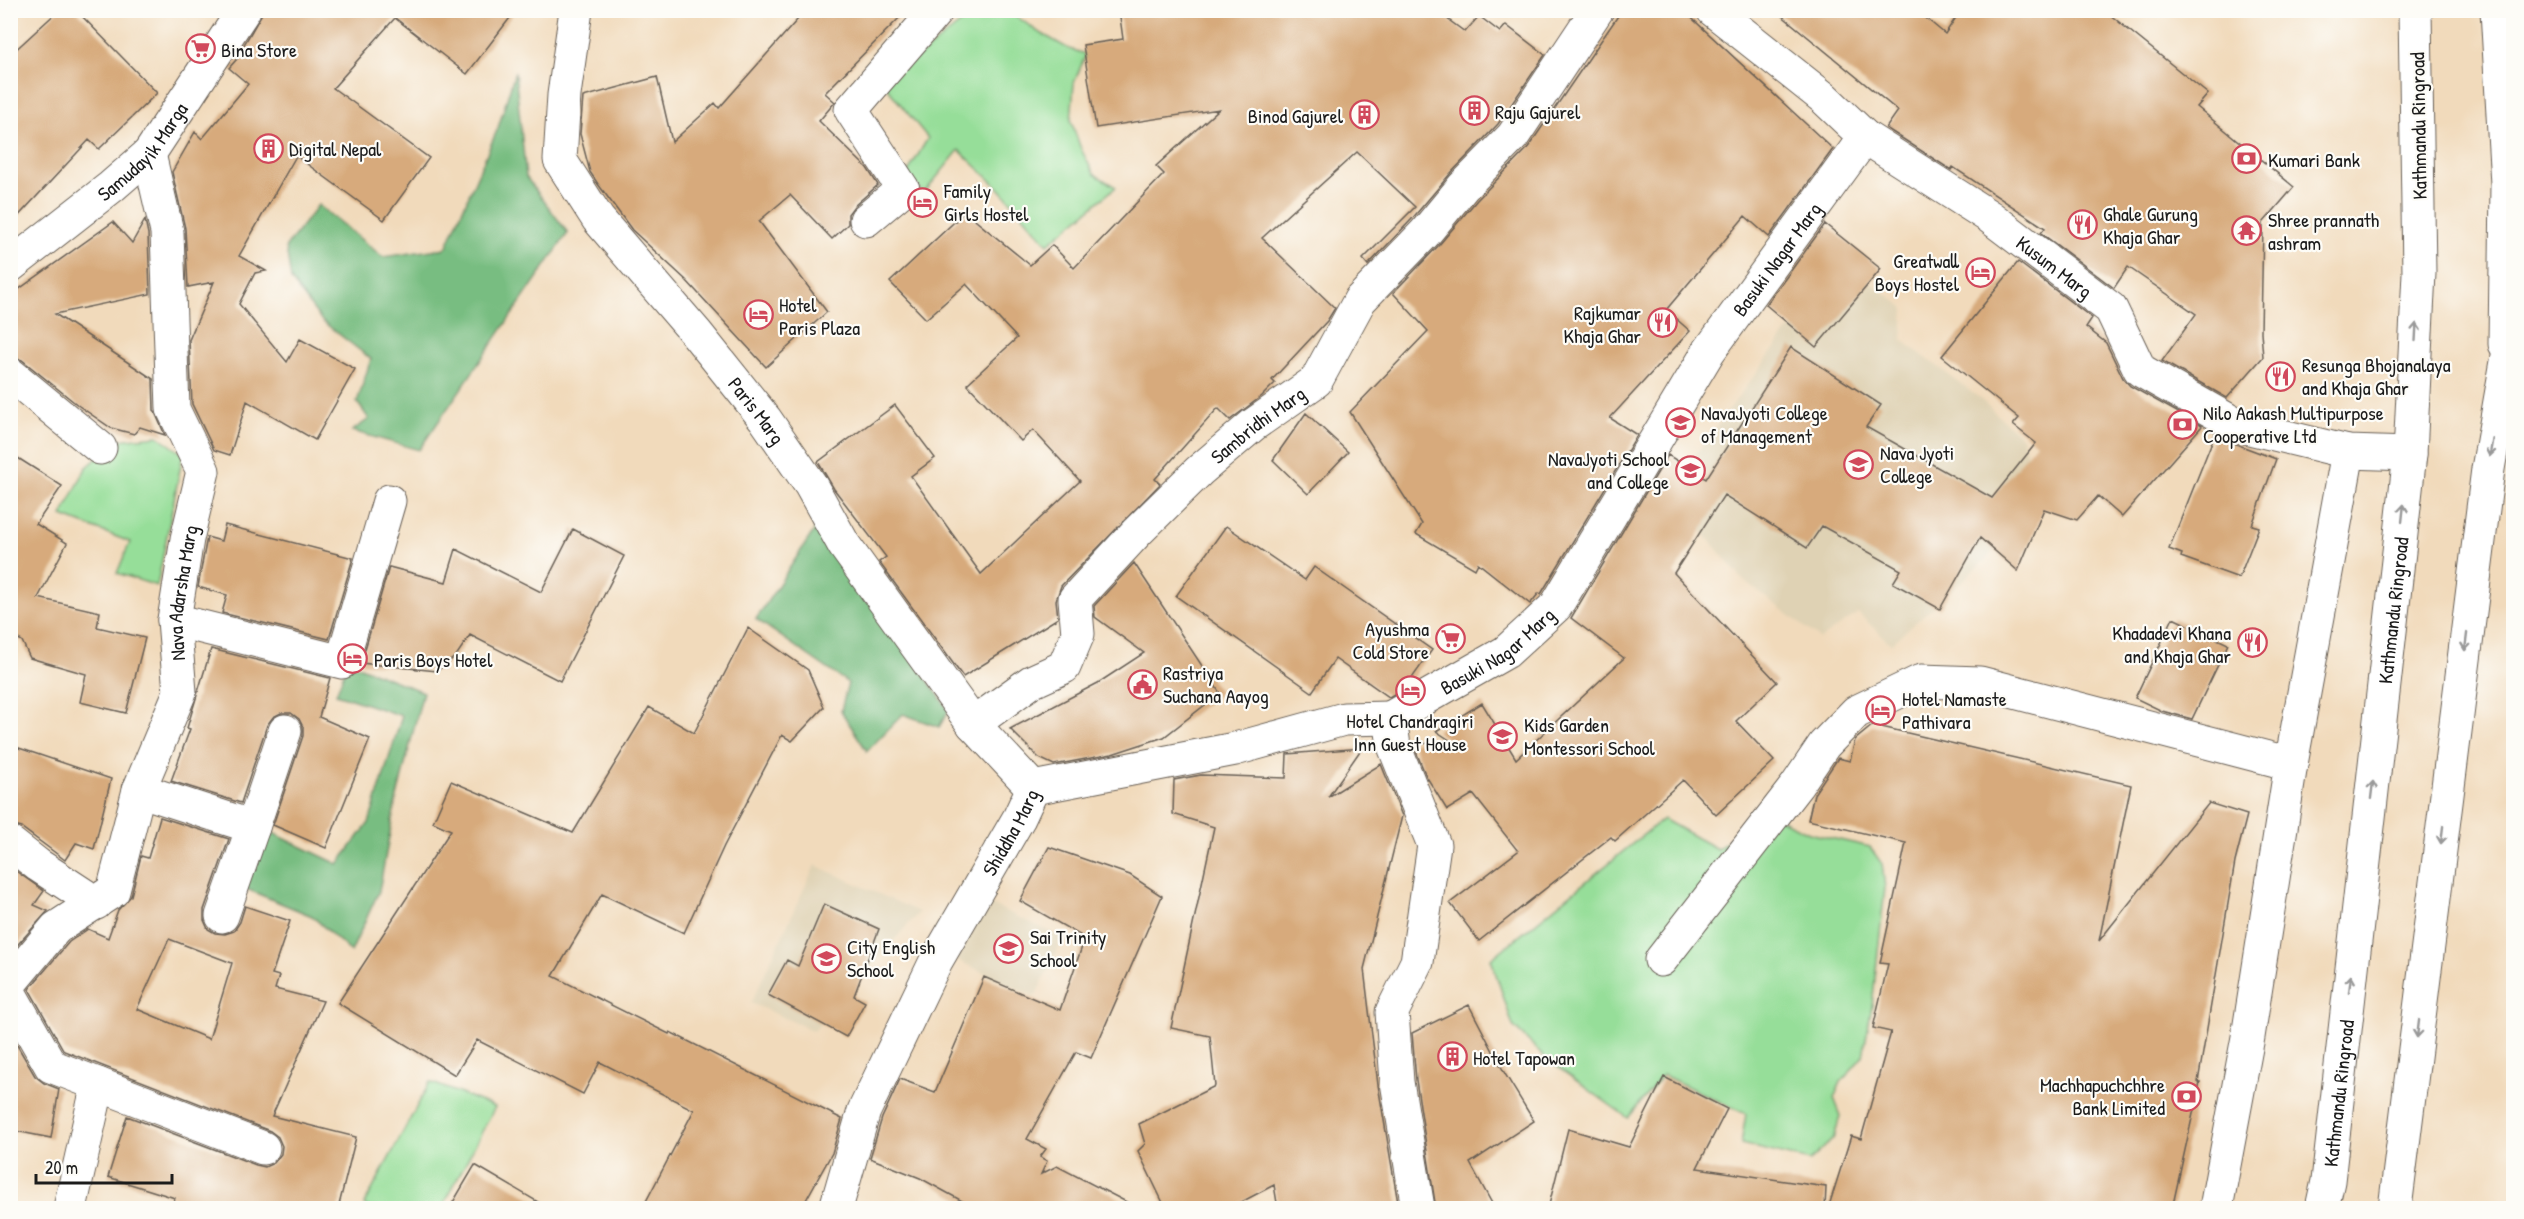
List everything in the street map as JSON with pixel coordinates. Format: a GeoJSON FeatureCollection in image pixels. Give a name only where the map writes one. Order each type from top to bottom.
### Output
{"type":"FeatureCollection","features":[{"type":"Feature","properties":{"kind":"main road","name":"Samudayik Marga"},"geometry":{"type":"LineString","coordinates":[[10,266],[111,187],[149,154],[244,10]]}},
{"type":"Feature","properties":{"kind":"main road","name":"Paris Marg"},"geometry":{"type":"LineString","coordinates":[[576,10],[564,95],[560,160],[598,219],[697,334],[765,419],[810,484],[844,545],[973,724],[1033,788]]}},
{"type":"Feature","properties":{"kind":"main road"},"geometry":{"type":"LineString","coordinates":[[866,220],[903,189],[851,110],[937,10]]}},
{"type":"Feature","properties":{"kind":"main road","name":"Sambridhi Marg"},"geometry":{"type":"LineString","coordinates":[[973,724],[1031,682],[1064,667],[1078,634],[1075,599],[1137,532],[1199,471],[1253,425],[1316,381],[1360,300],[1425,233],[1463,187],[1513,136],[1597,10]]}},
{"type":"Feature","properties":{"kind":"main road","name":"Kusum Marg"},"geometry":{"type":"LineString","coordinates":[[1713,10],[1824,98],[1865,137],[1990,217],[2111,309],[2140,370],[2237,425],[2348,452],[2410,454]]}},
{"type":"Feature","properties":{"kind":"main road","name":"Kathmandu Ringroad"},"geometry":{"type":"LineString","coordinates":[[2322,1209],[2328,1181],[2410,454],[2419,273],[2415,10]]}},
{"type":"Feature","properties":{"kind":"main road"},"geometry":{"type":"LineString","coordinates":[[2497,10],[2507,184],[2504,370]]}},
{"type":"Feature","properties":{"kind":"main road","name":"Basuki Nagar Marg"},"geometry":{"type":"LineString","coordinates":[[1390,718],[1506,652],[1556,606],[1709,351],[1865,137]]}},
{"type":"Feature","properties":{"kind":"main road","name":"Nava Adarsha Marg"},"geometry":{"type":"LineString","coordinates":[[10,983],[56,928],[113,891],[139,790],[180,692],[174,620],[187,539],[203,471],[173,409],[167,232],[149,154]]}},
{"type":"Feature","properties":{"kind":"main road"},"geometry":{"type":"LineString","coordinates":[[2395,1209],[2488,469],[2514,322]]}},
{"type":"Feature","properties":{"kind":"main road"},"geometry":{"type":"LineString","coordinates":[[10,374],[100,448]]}},
{"type":"Feature","properties":{"kind":"main road"},"geometry":{"type":"LineString","coordinates":[[2216,1209],[2248,1037],[2291,764],[2348,452]]}},
{"type":"Feature","properties":{"kind":"main road"},"geometry":{"type":"LineString","coordinates":[[174,620],[342,662],[388,501]]}},
{"type":"Feature","properties":{"kind":"main road"},"geometry":{"type":"LineString","coordinates":[[1661,960],[1797,785],[1824,745],[1856,712],[1921,681],[1980,683],[2291,764]]}},
{"type":"Feature","properties":{"kind":"main road"},"geometry":{"type":"LineString","coordinates":[[1390,718],[1394,746],[1434,845],[1417,962],[1392,1012],[1397,1082],[1418,1209]]}},
{"type":"Feature","properties":{"kind":"main road","name":"Shiddha Marg"},"geometry":{"type":"LineString","coordinates":[[836,1209],[864,1111],[936,961],[1019,818],[1033,788],[1235,748],[1344,719],[1390,718]]}},
{"type":"Feature","properties":{"kind":"main road"},"geometry":{"type":"LineString","coordinates":[[222,916],[285,731]]}},
{"type":"Feature","properties":{"kind":"main road"},"geometry":{"type":"LineString","coordinates":[[139,790],[253,827]]}},
{"type":"Feature","properties":{"kind":"main road"},"geometry":{"type":"LineString","coordinates":[[10,843],[38,865],[96,903]]}},
{"type":"Feature","properties":{"kind":"main road"},"geometry":{"type":"LineString","coordinates":[[10,994],[51,1066],[263,1148]]}},
{"type":"Feature","properties":{"kind":"main road"},"geometry":{"type":"LineString","coordinates":[[70,1209],[98,1084]]}},
{"type":"Feature","properties":{"kind":"shaded area","name":"Nava Jyoti College"},"geometry":{"type":"Polygon","coordinates":[[[1838,260],[1904,307],[1902,340],[1977,396],[2023,438],[2039,504],[1979,566],[1891,644],[1858,613],[1820,639],[1742,579],[1668,491],[1838,260]]]}},
{"type":"Feature","properties":{"kind":"shaded area","name":"City English School"},"geometry":{"type":"Polygon","coordinates":[[[815,865],[919,912],[814,1031],[751,1003],[815,865]]]}},
{"type":"Feature","properties":{"kind":"shaded area","name":"Sai Trinity School"},"geometry":{"type":"Polygon","coordinates":[[[982,900],[1063,938],[1035,997],[955,959],[982,900]]]}},
{"type":"Feature","properties":{"kind":"green space"},"geometry":{"type":"Polygon","coordinates":[[[976,11],[1009,11],[1037,31],[1069,49],[1086,54],[1074,83],[1071,121],[1081,149],[1094,174],[1116,187],[1048,244],[1000,189],[959,150],[924,193],[905,177],[928,138],[884,84],[976,11]]]}},
{"type":"Feature","properties":{"kind":"green space"},"geometry":{"type":"Polygon","coordinates":[[[515,72],[526,177],[568,233],[419,450],[352,431],[369,419],[357,402],[371,359],[322,321],[291,280],[286,247],[318,205],[383,257],[446,248],[498,128],[515,72]]]}},
{"type":"Feature","properties":{"kind":"green space"},"geometry":{"type":"Polygon","coordinates":[[[158,436],[183,454],[157,586],[117,573],[130,542],[62,516],[86,468],[118,440],[158,436]]]}},
{"type":"Feature","properties":{"kind":"green space"},"geometry":{"type":"Polygon","coordinates":[[[817,526],[949,710],[939,727],[903,714],[867,751],[841,711],[848,683],[756,619],[817,526]]]}},
{"type":"Feature","properties":{"kind":"green space"},"geometry":{"type":"Polygon","coordinates":[[[348,662],[423,692],[395,805],[379,891],[351,952],[312,916],[244,888],[271,832],[338,864],[369,823],[402,716],[336,694],[348,662]]]}},
{"type":"Feature","properties":{"kind":"green space"},"geometry":{"type":"Polygon","coordinates":[[[1767,813],[1809,833],[1870,847],[1882,864],[1885,888],[1872,1006],[1863,1056],[1841,1082],[1834,1098],[1841,1116],[1833,1139],[1810,1161],[1741,1144],[1746,1114],[1663,1075],[1628,1118],[1549,1061],[1513,1026],[1491,959],[1663,819],[1717,849],[1767,813]]]}},
{"type":"Feature","properties":{"kind":"green space"},"geometry":{"type":"Polygon","coordinates":[[[430,1082],[495,1107],[442,1208],[370,1208],[364,1205],[430,1082]]]}},
{"type":"Feature","properties":{"kind":"building"},"geometry":{"type":"Polygon","coordinates":[[[59,10],[76,10],[157,93],[99,149],[89,140],[10,225],[10,55],[59,10]]]}},
{"type":"Feature","properties":{"kind":"building"},"geometry":{"type":"Polygon","coordinates":[[[264,10],[516,10],[467,74],[395,18],[333,88],[429,158],[384,220],[296,156],[239,256],[266,271],[255,273],[239,304],[287,362],[300,339],[355,369],[315,440],[247,401],[230,455],[214,450],[192,404],[189,340],[214,282],[188,287],[185,228],[172,172],[195,132],[202,139],[248,84],[229,68],[243,52],[241,50],[264,10]]]}},
{"type":"Feature","properties":{"kind":"building"},"geometry":{"type":"Polygon","coordinates":[[[806,10],[907,10],[825,93],[835,102],[819,121],[867,168],[878,185],[854,206],[848,214],[848,224],[832,239],[790,195],[759,221],[827,312],[766,367],[686,280],[632,230],[598,184],[590,172],[580,134],[583,97],[657,77],[672,142],[715,103],[719,108],[806,10]]]}},
{"type":"Feature","properties":{"kind":"building"},"geometry":{"type":"Polygon","coordinates":[[[1119,10],[1435,10],[1465,32],[1479,16],[1500,32],[1506,25],[1545,55],[1498,124],[1368,265],[1363,259],[1415,207],[1357,152],[1262,238],[1335,308],[1327,321],[1272,380],[1275,383],[1262,396],[1230,420],[1218,408],[1155,479],[1160,484],[1061,586],[1056,600],[1058,618],[963,677],[879,562],[886,557],[834,489],[818,462],[895,405],[935,458],[911,476],[981,574],[1080,481],[1033,430],[1021,441],[967,384],[1017,338],[966,284],[926,319],[890,282],[965,212],[1030,265],[1052,245],[1074,268],[1164,174],[1156,166],[1219,109],[1096,128],[1083,45],[1123,39],[1119,10]]]}},
{"type":"Feature","properties":{"kind":"building"},"geometry":{"type":"Polygon","coordinates":[[[1622,10],[1683,10],[1833,149],[1769,237],[1745,216],[1666,310],[1690,331],[1610,418],[1637,435],[1541,594],[1539,593],[1530,604],[1478,563],[1475,569],[1416,534],[1422,524],[1350,412],[1428,331],[1393,293],[1439,245],[1477,200],[1527,149],[1622,10]]]}},
{"type":"Feature","properties":{"kind":"building"},"geometry":{"type":"Polygon","coordinates":[[[1775,10],[1916,10],[1945,34],[1961,10],[2104,10],[2208,94],[2197,107],[2294,187],[2263,223],[2261,332],[2263,357],[2227,398],[2162,361],[2196,314],[2128,267],[2114,288],[2041,233],[2045,228],[1953,167],[1951,170],[1886,128],[1898,111],[1775,10]]]}},
{"type":"Feature","properties":{"kind":"building"},"geometry":{"type":"Polygon","coordinates":[[[145,220],[148,234],[150,294],[55,314],[153,379],[154,410],[165,435],[140,427],[134,434],[111,428],[79,406],[22,360],[10,356],[10,284],[19,289],[113,222],[132,243],[145,220]]]}},
{"type":"Feature","properties":{"kind":"building"},"geometry":{"type":"Polygon","coordinates":[[[1825,224],[1881,269],[1816,347],[1766,305],[1825,224]]]}},
{"type":"Feature","properties":{"kind":"building"},"geometry":{"type":"Polygon","coordinates":[[[2018,262],[2092,318],[2086,327],[2106,343],[2123,378],[2130,386],[2202,426],[2122,517],[2098,496],[2077,520],[2044,509],[2018,571],[1980,538],[1940,609],[1893,583],[1901,570],[1822,526],[1807,548],[1724,495],[1674,573],[1777,682],[1736,721],[1774,761],[1716,815],[1683,780],[1615,841],[1611,837],[1479,941],[1450,903],[1518,851],[1473,794],[1447,810],[1426,776],[1413,744],[1420,740],[1420,744],[1451,741],[1436,731],[1482,703],[1516,759],[1624,658],[1571,618],[1668,455],[1706,479],[1791,347],[1881,405],[1866,427],[1992,498],[2036,443],[2013,425],[2019,418],[1942,356],[2018,262]]]}},
{"type":"Feature","properties":{"kind":"building"},"geometry":{"type":"Polygon","coordinates":[[[1306,413],[1348,452],[1308,494],[1273,460],[1306,413]]]}},
{"type":"Feature","properties":{"kind":"building"},"geometry":{"type":"Polygon","coordinates":[[[2215,434],[2276,459],[2252,525],[2259,527],[2239,578],[2181,557],[2182,554],[2169,549],[2215,434]]]}},
{"type":"Feature","properties":{"kind":"building"},"geometry":{"type":"Polygon","coordinates":[[[10,453],[62,486],[36,524],[67,543],[38,598],[100,612],[97,627],[145,638],[126,713],[80,702],[86,674],[30,658],[22,641],[17,638],[10,652],[10,453]]]}},
{"type":"Feature","properties":{"kind":"building"},"geometry":{"type":"Polygon","coordinates":[[[225,525],[353,558],[329,639],[222,613],[227,595],[198,587],[207,537],[221,541],[225,525]]]}},
{"type":"Feature","properties":{"kind":"building"},"geometry":{"type":"Polygon","coordinates":[[[1226,526],[1305,580],[1314,567],[1432,650],[1405,688],[1389,697],[1335,659],[1312,692],[1176,596],[1226,526]]]}},
{"type":"Feature","properties":{"kind":"building"},"geometry":{"type":"Polygon","coordinates":[[[573,529],[624,556],[560,681],[470,635],[456,656],[437,671],[361,663],[389,567],[446,582],[456,549],[541,592],[573,529]]]}},
{"type":"Feature","properties":{"kind":"building"},"geometry":{"type":"Polygon","coordinates":[[[1134,563],[1220,693],[1164,737],[1112,754],[1054,765],[1039,758],[1010,729],[1098,683],[1144,653],[1095,617],[1094,606],[1134,563]]]}},
{"type":"Feature","properties":{"kind":"building"},"geometry":{"type":"Polygon","coordinates":[[[2173,618],[2228,644],[2192,719],[2162,711],[2135,698],[2173,618]]]}},
{"type":"Feature","properties":{"kind":"building"},"geometry":{"type":"Polygon","coordinates":[[[748,628],[808,670],[824,707],[792,741],[782,735],[724,846],[684,933],[602,894],[553,976],[842,1119],[832,1153],[801,1209],[642,1209],[694,1110],[600,1062],[583,1094],[477,1040],[455,1075],[338,1003],[451,830],[433,822],[451,781],[573,833],[649,707],[694,733],[748,628]]]}},
{"type":"Feature","properties":{"kind":"building"},"geometry":{"type":"Polygon","coordinates":[[[211,649],[330,678],[319,717],[370,739],[326,848],[273,825],[303,736],[303,727],[299,719],[291,713],[281,713],[273,717],[267,725],[241,803],[171,781],[190,729],[187,728],[211,649]]]}},
{"type":"Feature","properties":{"kind":"building"},"geometry":{"type":"Polygon","coordinates":[[[1873,725],[2131,785],[2099,941],[2209,803],[2247,815],[2235,862],[2198,1082],[2200,1082],[2172,1209],[1828,1209],[1851,1136],[1861,1139],[1891,1032],[1873,1028],[1888,964],[1880,963],[1906,843],[1808,820],[1814,794],[1838,758],[1850,761],[1855,740],[1873,725]]]}},
{"type":"Feature","properties":{"kind":"building"},"geometry":{"type":"Polygon","coordinates":[[[10,745],[111,779],[94,849],[76,843],[65,860],[22,828],[10,825],[10,745]]]}},
{"type":"Feature","properties":{"kind":"building"},"geometry":{"type":"Polygon","coordinates":[[[1362,748],[1328,797],[1381,764],[1402,816],[1364,969],[1378,1085],[1399,1209],[1278,1209],[1274,1185],[1228,1209],[1166,1209],[1138,1151],[1145,1144],[1139,1124],[1215,1086],[1210,1036],[1171,1028],[1214,827],[1173,814],[1174,780],[1201,775],[1286,778],[1287,754],[1362,748]]]}},
{"type":"Feature","properties":{"kind":"building"},"geometry":{"type":"Polygon","coordinates":[[[160,817],[229,839],[204,910],[204,920],[208,929],[215,933],[225,934],[234,931],[240,922],[245,906],[290,921],[272,974],[279,976],[275,989],[323,1001],[272,1116],[356,1137],[338,1209],[171,1209],[175,1198],[108,1177],[127,1116],[256,1165],[265,1167],[274,1163],[281,1154],[282,1146],[278,1137],[270,1131],[64,1051],[29,989],[69,942],[88,929],[108,938],[118,910],[131,896],[141,856],[148,858],[160,817]],[[169,939],[137,1009],[209,1039],[232,963],[169,939]]]}},
{"type":"Feature","properties":{"kind":"building"},"geometry":{"type":"Polygon","coordinates":[[[1049,847],[1130,875],[1162,896],[1091,1058],[1076,1052],[1027,1139],[1046,1149],[1040,1157],[1047,1161],[1041,1174],[1057,1166],[1140,1209],[973,1209],[975,1208],[920,1178],[870,1158],[882,1118],[900,1079],[935,1092],[984,977],[1060,1010],[1085,938],[1020,901],[1049,847]]]}},
{"type":"Feature","properties":{"kind":"building"},"geometry":{"type":"Polygon","coordinates":[[[10,867],[44,891],[34,905],[48,911],[10,953],[10,867]]]}},
{"type":"Feature","properties":{"kind":"building"},"geometry":{"type":"Polygon","coordinates":[[[824,904],[879,929],[854,996],[865,1002],[846,1037],[768,995],[787,960],[798,966],[824,904]]]}},
{"type":"Feature","properties":{"kind":"building"},"geometry":{"type":"Polygon","coordinates":[[[1469,1005],[1505,1074],[1534,1121],[1470,1163],[1495,1209],[1436,1209],[1416,1080],[1412,1033],[1469,1005]]]}},
{"type":"Feature","properties":{"kind":"building"},"geometry":{"type":"Polygon","coordinates":[[[10,1033],[35,1076],[44,1083],[59,1089],[51,1138],[10,1130],[10,1033]]]}},
{"type":"Feature","properties":{"kind":"building"},"geometry":{"type":"Polygon","coordinates":[[[1664,1077],[1727,1109],[1697,1168],[1826,1187],[1825,1209],[1548,1209],[1568,1129],[1629,1147],[1664,1077]]]}},
{"type":"Feature","properties":{"kind":"building"},"geometry":{"type":"Polygon","coordinates":[[[475,1165],[550,1209],[449,1209],[475,1165]]]}},
{"type":"Feature","properties":{"kind":"place","name":"Bina Store"},"geometry":{"type":"Point","coordinates":[200,49]}},
{"type":"Feature","properties":{"kind":"place","name":"Raju Gajurel"},"geometry":{"type":"Point","coordinates":[1474,111]}},
{"type":"Feature","properties":{"kind":"place","name":"Binod Gajurel"},"geometry":{"type":"Point","coordinates":[1364,115]}},
{"type":"Feature","properties":{"kind":"place","name":"Digital Nepal"},"geometry":{"type":"Point","coordinates":[268,148]}},
{"type":"Feature","properties":{"kind":"place","name":"Kumari Bank"},"geometry":{"type":"Point","coordinates":[2247,159]}},
{"type":"Feature","properties":{"kind":"place","name":"Family Girls Hostel"},"geometry":{"type":"Point","coordinates":[923,202]}},
{"type":"Feature","properties":{"kind":"place","name":"Ghale Gurung Khaja Ghar"},"geometry":{"type":"Point","coordinates":[2082,224]}},
{"type":"Feature","properties":{"kind":"place","name":"Shree prannath ashram"},"geometry":{"type":"Point","coordinates":[2247,230]}},
{"type":"Feature","properties":{"kind":"place","name":"Greatwall Boys Hostel"},"geometry":{"type":"Point","coordinates":[1980,272]}},
{"type":"Feature","properties":{"kind":"place","name":"Hotel Paris Plaza"},"geometry":{"type":"Point","coordinates":[758,315]}},
{"type":"Feature","properties":{"kind":"place","name":"Rajkumar Khaja Ghar"},"geometry":{"type":"Point","coordinates":[1662,323]}},
{"type":"Feature","properties":{"kind":"place","name":"Resunga Bhojanalaya and Khaja Ghar"},"geometry":{"type":"Point","coordinates":[2281,376]}},
{"type":"Feature","properties":{"kind":"place","name":"NavaJyoti College of Management"},"geometry":{"type":"Point","coordinates":[1680,423]}},
{"type":"Feature","properties":{"kind":"place","name":"Nilo Aakash Multipurpose Cooperative Ltd"},"geometry":{"type":"Point","coordinates":[2182,424]}},
{"type":"Feature","properties":{"kind":"place","name":"Nava Jyoti College"},"geometry":{"type":"Point","coordinates":[1859,464]}},
{"type":"Feature","properties":{"kind":"place","name":"NavaJyoti School and College"},"geometry":{"type":"Point","coordinates":[1690,470]}},
{"type":"Feature","properties":{"kind":"place","name":"Ayushma Cold Store"},"geometry":{"type":"Point","coordinates":[1450,639]}},
{"type":"Feature","properties":{"kind":"place","name":"Khadadevi Khana and Khaja Ghar"},"geometry":{"type":"Point","coordinates":[2252,643]}},
{"type":"Feature","properties":{"kind":"place","name":"Paris Boys Hotel"},"geometry":{"type":"Point","coordinates":[353,659]}},
{"type":"Feature","properties":{"kind":"place","name":"Rastriya Suchana Aayog"},"geometry":{"type":"Point","coordinates":[1142,684]}},
{"type":"Feature","properties":{"kind":"place","name":"Hotel Chandragiri Inn Guest House"},"geometry":{"type":"Point","coordinates":[1410,690]}},
{"type":"Feature","properties":{"kind":"place","name":"Hotel Namaste Pathivara"},"geometry":{"type":"Point","coordinates":[1881,710]}},
{"type":"Feature","properties":{"kind":"place","name":"Kids Garden Montessori School"},"geometry":{"type":"Point","coordinates":[1503,736]}},
{"type":"Feature","properties":{"kind":"place","name":"Sai Trinity School"},"geometry":{"type":"Point","coordinates":[1009,948]}},
{"type":"Feature","properties":{"kind":"place","name":"City English School"},"geometry":{"type":"Point","coordinates":[826,958]}},
{"type":"Feature","properties":{"kind":"place","name":"Hotel Tapowan"},"geometry":{"type":"Point","coordinates":[1452,1057]}},
{"type":"Feature","properties":{"kind":"place","name":"Machhapuchchhre Bank Limited"},"geometry":{"type":"Point","coordinates":[2186,1096]}}]}
